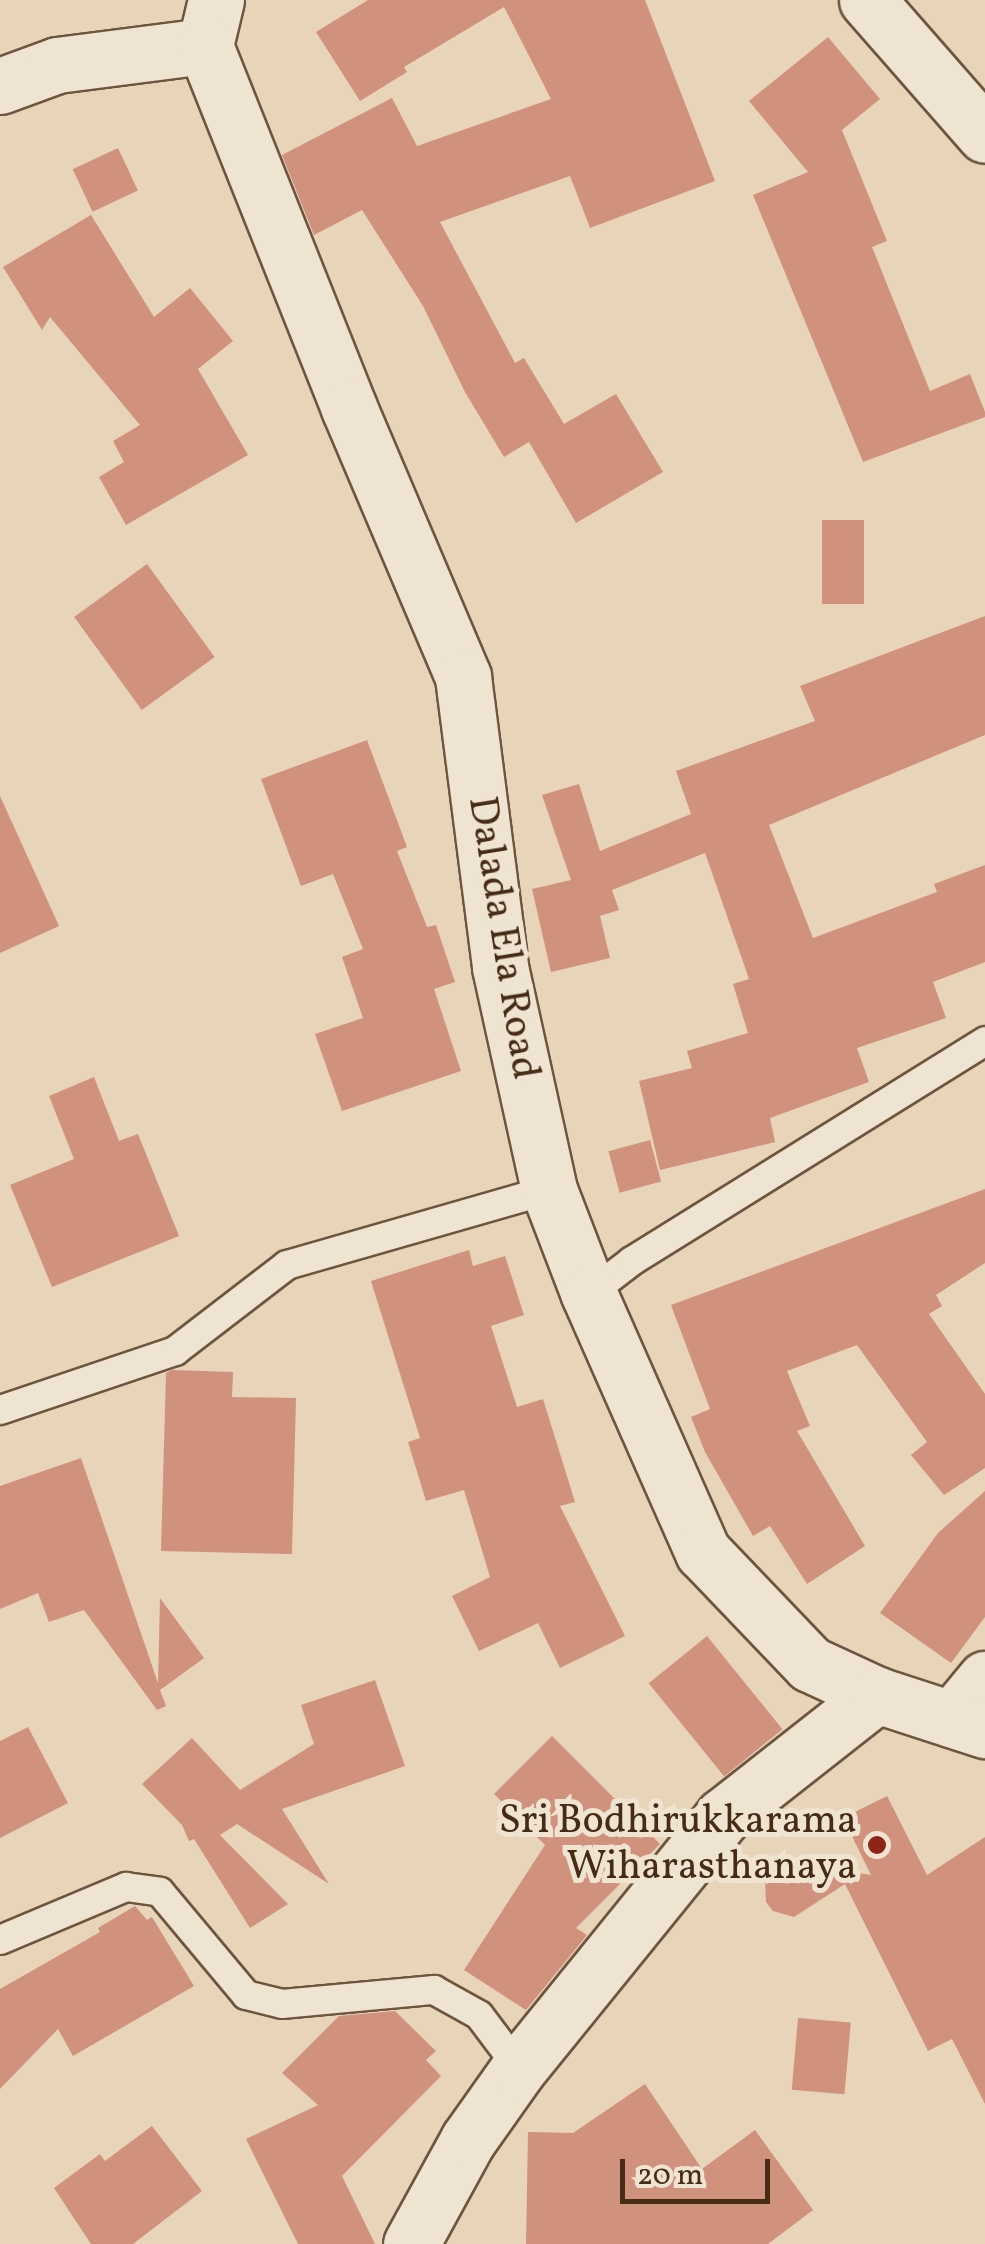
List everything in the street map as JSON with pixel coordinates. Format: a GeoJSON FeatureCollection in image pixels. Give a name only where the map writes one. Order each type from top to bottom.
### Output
{"type":"FeatureCollection","features":[{"type":"Feature","properties":{"kind":"street"},"geometry":{"type":"LineString","coordinates":[[867,0],[985,135]]}},
{"type":"Feature","properties":{"kind":"street"},"geometry":{"type":"LineString","coordinates":[[0,86],[211,23]]}},
{"type":"Feature","properties":{"kind":"street","name":"Dalada Ela Road"},"geometry":{"type":"LineString","coordinates":[[211,23],[349,408],[464,678],[500,966],[549,1190],[588,1294],[703,1552],[810,1664],[877,1695],[974,1709]]}},
{"type":"Feature","properties":{"kind":"street"},"geometry":{"type":"LineString","coordinates":[[411,2244],[468,2140],[520,2068],[723,1816],[877,1695]]}},
{"type":"Feature","properties":{"kind":"lane"},"geometry":{"type":"LineString","coordinates":[[588,1294],[632,1262],[985,1041]]}},
{"type":"Feature","properties":{"kind":"lane"},"geometry":{"type":"LineString","coordinates":[[0,1410],[176,1351],[287,1265],[549,1190]]}},
{"type":"Feature","properties":{"kind":"lane"},"geometry":{"type":"LineString","coordinates":[[0,1940],[126,1888],[160,1892],[246,1996],[282,2004],[434,1990],[479,2015],[520,2068]]}},
{"type":"Feature","properties":{"kind":"building"},"geometry":{"type":"Polygon","coordinates":[[[368,0],[645,0],[715,181],[590,228],[570,176],[440,222],[515,363],[524,358],[564,424],[616,394],[663,472],[576,523],[529,442],[504,457],[465,392],[423,306],[362,210],[314,235],[282,155],[392,98],[417,146],[551,99],[504,7],[404,67],[407,72],[360,101],[316,32],[368,0]]]}},
{"type":"Feature","properties":{"kind":"building"},"geometry":{"type":"Polygon","coordinates":[[[828,37],[880,99],[842,130],[887,241],[872,247],[930,391],[970,374],[985,412],[985,417],[863,462],[753,195],[808,172],[749,101],[828,37]]]}},
{"type":"Feature","properties":{"kind":"building"},"geometry":{"type":"Polygon","coordinates":[[[118,148],[138,191],[93,212],[73,169],[118,148]]]}},
{"type":"Feature","properties":{"kind":"building"},"geometry":{"type":"Polygon","coordinates":[[[91,215],[154,317],[190,288],[233,341],[198,369],[248,455],[126,525],[99,477],[124,462],[113,441],[140,425],[50,317],[42,330],[3,267],[91,215]]]}},
{"type":"Feature","properties":{"kind":"building"},"geometry":{"type":"Polygon","coordinates":[[[822,520],[864,520],[864,604],[822,604],[822,520]]]}},
{"type":"Feature","properties":{"kind":"building"},"geometry":{"type":"Polygon","coordinates":[[[147,564],[215,657],[142,710],[74,617],[147,564]]]}},
{"type":"Feature","properties":{"kind":"building"},"geometry":{"type":"Polygon","coordinates":[[[985,616],[985,735],[769,825],[813,938],[937,892],[934,884],[985,865],[985,962],[933,982],[946,1018],[857,1048],[869,1082],[770,1118],[775,1142],[660,1170],[639,1081],[692,1068],[687,1051],[748,1033],[733,984],[749,979],[705,853],[612,890],[619,910],[600,916],[610,958],[551,972],[532,889],[571,880],[542,795],[579,784],[600,851],[691,814],[676,771],[815,721],[800,686],[985,616]]]}},
{"type":"Feature","properties":{"kind":"building"},"geometry":{"type":"Polygon","coordinates":[[[367,740],[407,847],[397,851],[427,927],[436,925],[455,982],[434,989],[461,1071],[342,1111],[315,1034],[363,1018],[342,957],[363,949],[333,874],[301,886],[261,779],[367,740]]]}},
{"type":"Feature","properties":{"kind":"building"},"geometry":{"type":"Polygon","coordinates":[[[0,796],[59,926],[0,953],[0,796]]]}},
{"type":"Feature","properties":{"kind":"building"},"geometry":{"type":"Polygon","coordinates":[[[94,1077],[119,1141],[138,1134],[179,1236],[52,1287],[10,1185],[74,1159],[49,1096],[94,1077]]]}},
{"type":"Feature","properties":{"kind":"building"},"geometry":{"type":"Polygon","coordinates":[[[650,1140],[661,1182],[620,1193],[608,1151],[650,1140]]]}},
{"type":"Feature","properties":{"kind":"building"},"geometry":{"type":"Polygon","coordinates":[[[985,1189],[985,1263],[936,1295],[942,1306],[929,1314],[985,1394],[985,1468],[944,1495],[911,1455],[927,1442],[857,1345],[787,1371],[810,1426],[797,1431],[865,1546],[807,1584],[770,1526],[753,1536],[705,1452],[691,1417],[710,1409],[671,1305],[985,1189]]]}},
{"type":"Feature","properties":{"kind":"building"},"geometry":{"type":"Polygon","coordinates":[[[469,1250],[473,1266],[505,1256],[524,1315],[491,1326],[517,1407],[543,1399],[575,1502],[560,1506],[625,1636],[560,1668],[538,1623],[479,1651],[452,1596],[490,1577],[464,1490],[426,1501],[408,1442],[420,1438],[371,1281],[469,1250]]]}},
{"type":"Feature","properties":{"kind":"building"},"geometry":{"type":"Polygon","coordinates":[[[233,1372],[232,1397],[296,1398],[292,1554],[161,1551],[166,1373],[233,1372]]]}},
{"type":"Feature","properties":{"kind":"building"},"geometry":{"type":"Polygon","coordinates":[[[81,1458],[158,1683],[160,1598],[204,1658],[160,1690],[166,1706],[157,1710],[84,1610],[49,1622],[38,1593],[0,1609],[0,1486],[81,1458]]]}},
{"type":"Feature","properties":{"kind":"building"},"geometry":{"type":"Polygon","coordinates":[[[985,1491],[985,1617],[951,1663],[880,1613],[938,1533],[985,1491]]]}},
{"type":"Feature","properties":{"kind":"building"},"geometry":{"type":"Polygon","coordinates":[[[707,1636],[783,1729],[724,1776],[649,1683],[707,1636]]]}},
{"type":"Feature","properties":{"kind":"building"},"geometry":{"type":"Polygon","coordinates":[[[375,1680],[405,1766],[282,1809],[329,1884],[237,1824],[220,1835],[288,1904],[250,1928],[194,1839],[189,1841],[182,1825],[142,1784],[192,1738],[240,1790],[314,1744],[301,1705],[375,1680]]]}},
{"type":"Feature","properties":{"kind":"building"},"geometry":{"type":"Polygon","coordinates":[[[28,1727],[68,1803],[0,1838],[0,1741],[28,1727]]]}},
{"type":"Feature","properties":{"kind":"building"},"geometry":{"type":"Polygon","coordinates":[[[552,1736],[660,1844],[576,1928],[587,1935],[526,2010],[464,1970],[545,1845],[494,1794],[552,1736]]]}},
{"type":"Feature","properties":{"kind":"building"},"geometry":{"type":"Polygon","coordinates":[[[887,1796],[927,1875],[985,1837],[985,2104],[952,2039],[928,2051],[845,1884],[794,1917],[773,1911],[766,1902],[765,1881],[770,1872],[789,1862],[871,1875],[843,1818],[887,1796]]]}},
{"type":"Feature","properties":{"kind":"building"},"geometry":{"type":"Polygon","coordinates":[[[135,1906],[147,1920],[152,1917],[194,1986],[73,2056],[58,2029],[0,2089],[0,1989],[100,1932],[98,1928],[135,1906]]]}},
{"type":"Feature","properties":{"kind":"building"},"geometry":{"type":"Polygon","coordinates":[[[395,2011],[436,2051],[426,2060],[441,2076],[342,2176],[375,2244],[298,2244],[246,2139],[318,2105],[282,2073],[339,2016],[395,2011]]]}},
{"type":"Feature","properties":{"kind":"building"},"geometry":{"type":"Polygon","coordinates":[[[798,2018],[851,2023],[845,2094],[792,2090],[798,2018]]]}},
{"type":"Feature","properties":{"kind":"building"},"geometry":{"type":"Polygon","coordinates":[[[645,2084],[702,2169],[755,2130],[813,2210],[768,2244],[526,2244],[528,2132],[573,2133],[645,2084]]]}},
{"type":"Feature","properties":{"kind":"building"},"geometry":{"type":"Polygon","coordinates":[[[152,2126],[202,2191],[133,2244],[91,2244],[54,2188],[100,2154],[105,2161],[152,2126]]]}},
{"type":"Feature","properties":{"kind":"place","name":"Sri Bodhirukkarama Wiharasthanaya"},"geometry":{"type":"Point","coordinates":[877,1845]}}]}
